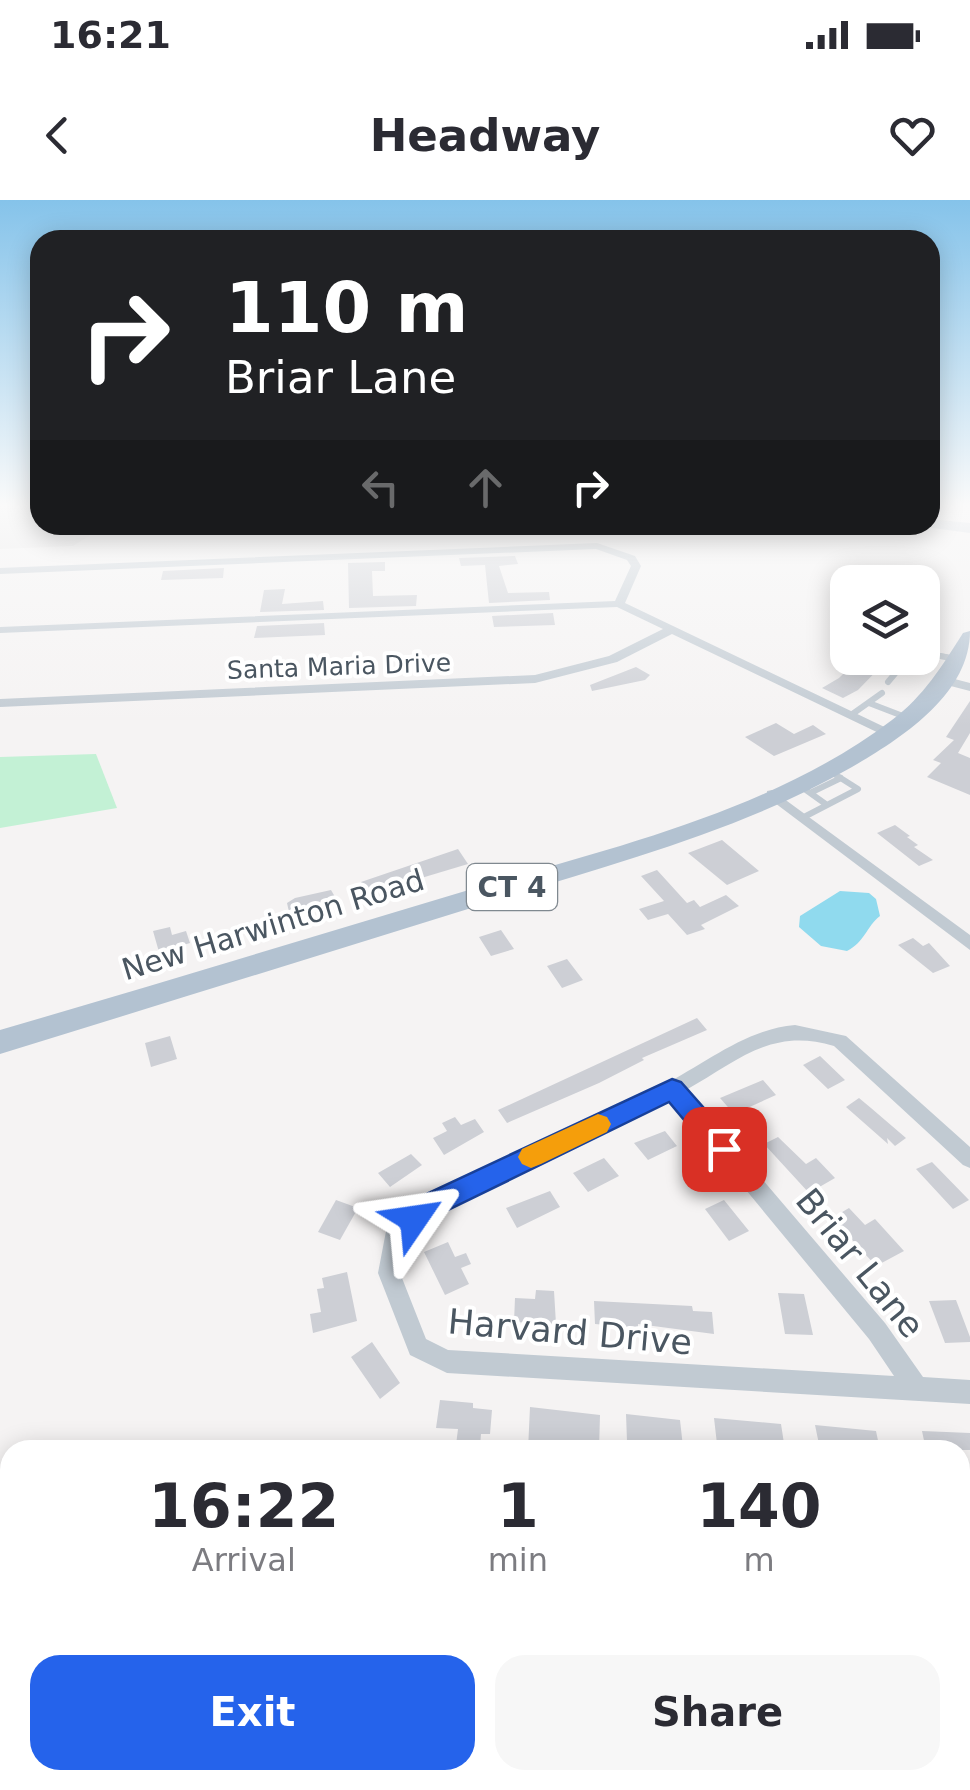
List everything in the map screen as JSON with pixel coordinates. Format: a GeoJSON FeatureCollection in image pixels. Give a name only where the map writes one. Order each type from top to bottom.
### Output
{"type":"FeatureCollection","features":[{"type":"Feature","properties":{"kind":"main road","name":"New Harwinton Road"},"geometry":{"type":"LineString","coordinates":[[0,1042],[654,842],[834,774],[899,726],[964,657]]}},
{"type":"Feature","properties":{"kind":"street"},"geometry":{"type":"LineString","coordinates":[[618,604],[630,578]]}},
{"type":"Feature","properties":{"kind":"street"},"geometry":{"type":"LineString","coordinates":[[0,630],[618,604],[851,715],[899,726]]}},
{"type":"Feature","properties":{"kind":"street","name":"Santa Maria Drive"},"geometry":{"type":"LineString","coordinates":[[0,702],[535,678],[613,658],[670,630]]}},
{"type":"Feature","properties":{"kind":"street"},"geometry":{"type":"LineString","coordinates":[[793,790],[804,817],[970,944]]}},
{"type":"Feature","properties":{"kind":"street","name":"Harvard Drive"},"geometry":{"type":"LineString","coordinates":[[970,1159],[840,1041],[812,1032],[786,1032],[757,1041],[672,1088],[432,1204],[395,1234],[389,1274],[418,1348],[447,1362],[970,1392]]}},
{"type":"Feature","properties":{"kind":"street","name":"Briar Lane"},"geometry":{"type":"LineString","coordinates":[[672,1088],[877,1331],[917,1388]]}},
{"type":"Feature","properties":{"kind":"lane"},"geometry":{"type":"LineString","coordinates":[[888,682],[894,675]]}},
{"type":"Feature","properties":{"kind":"lane"},"geometry":{"type":"LineString","coordinates":[[851,715],[882,693]]}},
{"type":"Feature","properties":{"kind":"lane"},"geometry":{"type":"LineString","coordinates":[[869,703],[899,726]]}},
{"type":"Feature","properties":{"kind":"lane"},"geometry":{"type":"LineString","coordinates":[[804,817],[858,789],[834,774]]}},
{"type":"Feature","properties":{"kind":"lane"},"geometry":{"type":"LineString","coordinates":[[793,790],[827,805]]}},
{"type":"Feature","properties":{"kind":"green space"},"geometry":{"type":"Polygon","coordinates":[[[96,754],[117,808],[0,828],[0,757],[96,754]]]}},
{"type":"Feature","properties":{"kind":"water"},"geometry":{"type":"Polygon","coordinates":[[[840,891],[869,893],[876,899],[880,916],[847,951],[821,946],[799,927],[800,916],[840,891]]]}},
{"type":"Feature","properties":{"kind":"building"},"geometry":{"type":"Polygon","coordinates":[[[348,578],[372,578],[373,596],[417,595],[416,606],[349,608],[348,578]]]}},
{"type":"Feature","properties":{"kind":"building"},"geometry":{"type":"Polygon","coordinates":[[[486,578],[503,578],[508,593],[549,592],[550,600],[489,603],[486,578]]]}},
{"type":"Feature","properties":{"kind":"building"},"geometry":{"type":"Polygon","coordinates":[[[285,589],[282,604],[323,601],[324,610],[260,612],[264,590],[285,589]]]}},
{"type":"Feature","properties":{"kind":"building"},"geometry":{"type":"Polygon","coordinates":[[[553,613],[555,625],[494,627],[492,616],[553,613]]]}},
{"type":"Feature","properties":{"kind":"building"},"geometry":{"type":"Polygon","coordinates":[[[324,623],[325,635],[254,638],[257,626],[324,623]]]}},
{"type":"Feature","properties":{"kind":"building"},"geometry":{"type":"Polygon","coordinates":[[[636,667],[650,675],[645,680],[592,691],[590,685],[636,667]]]}},
{"type":"Feature","properties":{"kind":"building"},"geometry":{"type":"Polygon","coordinates":[[[873,675],[843,698],[822,688],[839,678],[873,675]]]}},
{"type":"Feature","properties":{"kind":"building"},"geometry":{"type":"Polygon","coordinates":[[[970,701],[970,733],[958,753],[970,758],[970,795],[927,777],[941,763],[933,760],[954,740],[946,737],[970,701]]]}},
{"type":"Feature","properties":{"kind":"building"},"geometry":{"type":"Polygon","coordinates":[[[776,723],[794,734],[813,725],[826,734],[774,756],[745,737],[776,723]]]}},
{"type":"Feature","properties":{"kind":"building"},"geometry":{"type":"Polygon","coordinates":[[[895,825],[918,845],[914,847],[933,860],[919,866],[877,833],[895,825]]]}},
{"type":"Feature","properties":{"kind":"building"},"geometry":{"type":"Polygon","coordinates":[[[722,840],[759,871],[727,885],[688,853],[722,840]]]}},
{"type":"Feature","properties":{"kind":"building"},"geometry":{"type":"Polygon","coordinates":[[[458,849],[468,864],[368,894],[361,882],[458,849]]]}},
{"type":"Feature","properties":{"kind":"building"},"geometry":{"type":"Polygon","coordinates":[[[657,870],[687,903],[694,900],[700,907],[726,895],[739,906],[701,925],[705,929],[687,935],[668,914],[648,920],[639,909],[664,901],[641,876],[657,870]]]}},
{"type":"Feature","properties":{"kind":"building"},"geometry":{"type":"Polygon","coordinates":[[[331,890],[338,902],[289,912],[287,903],[295,898],[331,890]]]}},
{"type":"Feature","properties":{"kind":"building"},"geometry":{"type":"Polygon","coordinates":[[[170,927],[172,935],[186,931],[190,943],[159,952],[153,931],[170,927]]]}},
{"type":"Feature","properties":{"kind":"building"},"geometry":{"type":"Polygon","coordinates":[[[501,930],[514,949],[491,956],[479,937],[501,930]]]}},
{"type":"Feature","properties":{"kind":"building"},"geometry":{"type":"Polygon","coordinates":[[[913,938],[923,946],[929,943],[950,966],[933,973],[898,945],[913,938]]]}},
{"type":"Feature","properties":{"kind":"building"},"geometry":{"type":"Polygon","coordinates":[[[567,959],[583,980],[562,988],[547,966],[567,959]]]}},
{"type":"Feature","properties":{"kind":"building"},"geometry":{"type":"Polygon","coordinates":[[[697,1018],[707,1030],[642,1058],[599,1083],[507,1123],[498,1110],[697,1018]]]}},
{"type":"Feature","properties":{"kind":"building"},"geometry":{"type":"Polygon","coordinates":[[[170,1036],[177,1059],[151,1067],[145,1043],[170,1036]]]}},
{"type":"Feature","properties":{"kind":"building"},"geometry":{"type":"Polygon","coordinates":[[[820,1056],[845,1080],[828,1089],[803,1065],[820,1056]]]}},
{"type":"Feature","properties":{"kind":"building"},"geometry":{"type":"Polygon","coordinates":[[[763,1080],[776,1095],[734,1114],[720,1098],[763,1080]]]}},
{"type":"Feature","properties":{"kind":"building"},"geometry":{"type":"Polygon","coordinates":[[[859,1098],[906,1138],[895,1146],[887,1138],[888,1144],[846,1107],[859,1098]]]}},
{"type":"Feature","properties":{"kind":"building"},"geometry":{"type":"Polygon","coordinates":[[[455,1117],[461,1125],[475,1119],[484,1132],[444,1155],[433,1138],[447,1131],[442,1123],[455,1117]]]}},
{"type":"Feature","properties":{"kind":"building"},"geometry":{"type":"Polygon","coordinates":[[[665,1131],[677,1146],[648,1160],[634,1143],[665,1131]]]}},
{"type":"Feature","properties":{"kind":"building"},"geometry":{"type":"Polygon","coordinates":[[[778,1137],[806,1164],[816,1158],[835,1178],[809,1193],[764,1144],[778,1137]]]}},
{"type":"Feature","properties":{"kind":"building"},"geometry":{"type":"Polygon","coordinates":[[[411,1154],[422,1165],[390,1187],[378,1173],[411,1154]]]}},
{"type":"Feature","properties":{"kind":"building"},"geometry":{"type":"Polygon","coordinates":[[[604,1158],[619,1176],[588,1192],[573,1173],[604,1158]]]}},
{"type":"Feature","properties":{"kind":"building"},"geometry":{"type":"Polygon","coordinates":[[[932,1162],[969,1200],[953,1209],[916,1169],[932,1162]]]}},
{"type":"Feature","properties":{"kind":"building"},"geometry":{"type":"Polygon","coordinates":[[[550,1191],[560,1207],[517,1228],[506,1208],[550,1191]]]}},
{"type":"Feature","properties":{"kind":"building"},"geometry":{"type":"Polygon","coordinates":[[[336,1200],[358,1208],[340,1240],[318,1232],[336,1200]]]}},
{"type":"Feature","properties":{"kind":"building"},"geometry":{"type":"Polygon","coordinates":[[[724,1200],[749,1231],[729,1241],[705,1209],[724,1200]]]}},
{"type":"Feature","properties":{"kind":"building"},"geometry":{"type":"Polygon","coordinates":[[[849,1208],[865,1225],[875,1219],[904,1251],[876,1266],[832,1218],[849,1208]]]}},
{"type":"Feature","properties":{"kind":"building"},"geometry":{"type":"Polygon","coordinates":[[[448,1242],[455,1257],[466,1253],[471,1264],[461,1268],[469,1284],[445,1295],[424,1252],[448,1242]]]}},
{"type":"Feature","properties":{"kind":"building"},"geometry":{"type":"Polygon","coordinates":[[[347,1272],[357,1321],[313,1333],[310,1314],[321,1312],[317,1289],[324,1288],[322,1278],[347,1272]]]}},
{"type":"Feature","properties":{"kind":"building"},"geometry":{"type":"Polygon","coordinates":[[[536,1290],[554,1291],[556,1324],[514,1322],[515,1298],[535,1299],[536,1290]]]}},
{"type":"Feature","properties":{"kind":"building"},"geometry":{"type":"Polygon","coordinates":[[[778,1293],[804,1294],[813,1335],[785,1334],[778,1293]]]}},
{"type":"Feature","properties":{"kind":"building"},"geometry":{"type":"Polygon","coordinates":[[[956,1300],[970,1342],[945,1343],[929,1301],[956,1300]]]}},
{"type":"Feature","properties":{"kind":"building"},"geometry":{"type":"Polygon","coordinates":[[[594,1301],[692,1306],[693,1311],[712,1312],[714,1334],[638,1324],[638,1333],[619,1332],[618,1326],[595,1324],[594,1301]]]}},
{"type":"Feature","properties":{"kind":"building"},"geometry":{"type":"Polygon","coordinates":[[[372,1342],[400,1383],[380,1399],[351,1357],[372,1342]]]}},
{"type":"Feature","properties":{"kind":"building"},"geometry":{"type":"Polygon","coordinates":[[[440,1400],[473,1403],[473,1408],[492,1410],[490,1434],[481,1434],[481,1440],[457,1440],[458,1429],[436,1428],[440,1400]]]}},
{"type":"Feature","properties":{"kind":"building"},"geometry":{"type":"Polygon","coordinates":[[[530,1407],[600,1415],[599,1440],[528,1440],[530,1407]]]}},
{"type":"Feature","properties":{"kind":"building"},"geometry":{"type":"Polygon","coordinates":[[[626,1414],[680,1420],[682,1440],[627,1440],[626,1414]]]}},
{"type":"Feature","properties":{"kind":"building"},"geometry":{"type":"Polygon","coordinates":[[[714,1418],[781,1424],[783,1440],[717,1440],[714,1418]]]}},
{"type":"Feature","properties":{"kind":"building"},"geometry":{"type":"Polygon","coordinates":[[[815,1425],[876,1431],[878,1440],[818,1440],[815,1425]]]}},
{"type":"Feature","properties":{"kind":"building"},"geometry":{"type":"Polygon","coordinates":[[[922,1431],[970,1433],[970,1440],[924,1440],[922,1431]]]}},
{"type":"Feature","properties":{"kind":"slow traffic"},"geometry":{"type":"LineString","coordinates":[[531,1157],[598,1124]]}},
{"type":"Feature","properties":{"kind":"route"},"geometry":{"type":"LineString","coordinates":[[414,1219],[432,1204],[672,1088],[724,1149]]}}]}
